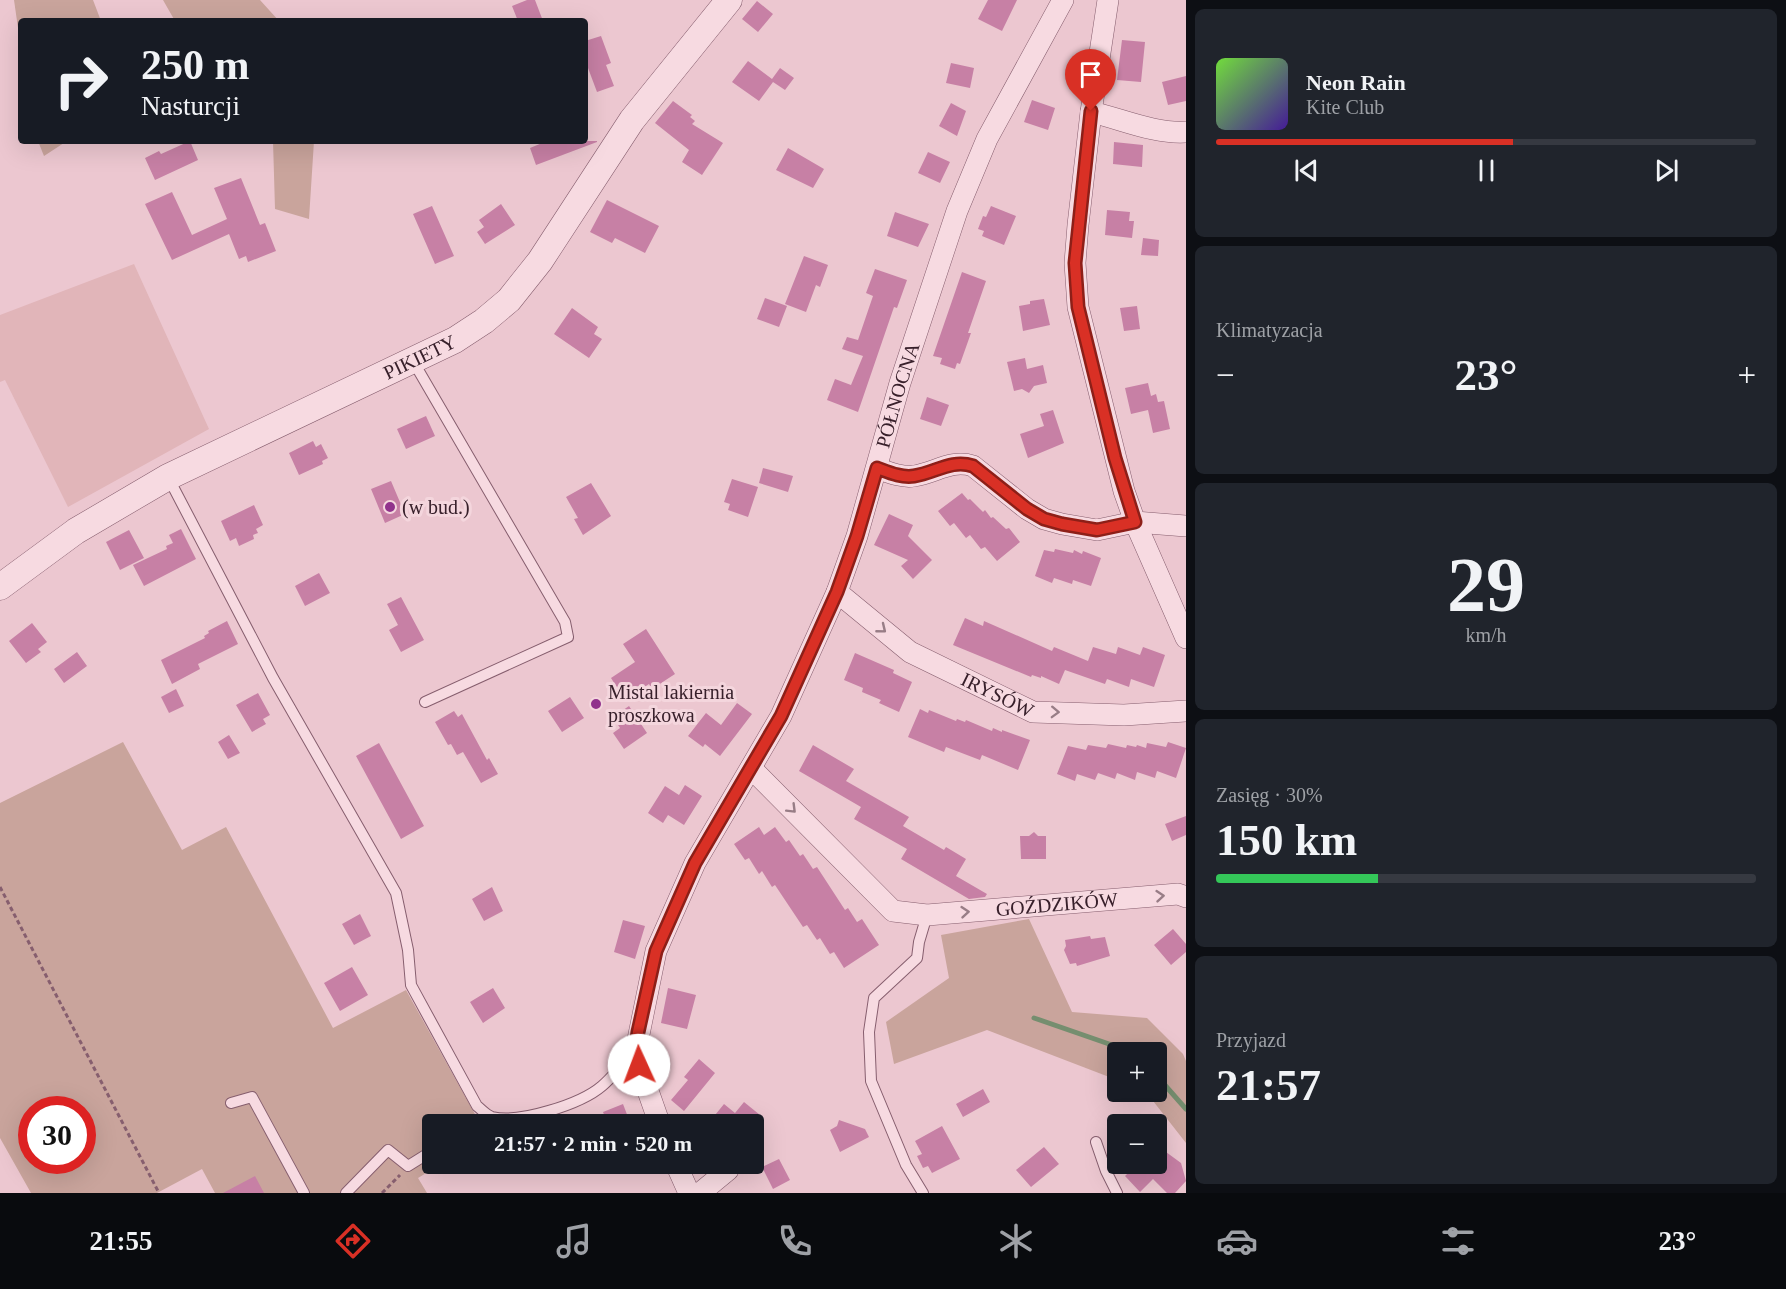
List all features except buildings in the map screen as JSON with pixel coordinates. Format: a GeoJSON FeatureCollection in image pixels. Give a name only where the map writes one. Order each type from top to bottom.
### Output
{"type":"FeatureCollection","features":[{"type":"Feature","properties":{"kind":"street","name":"PIKIETY"},"geometry":{"type":"LineString","coordinates":[[0,587],[76,531],[168,477],[413,361],[455,340],[484,321],[509,300],[540,261],[632,120],[729,0]]}},
{"type":"Feature","properties":{"kind":"street","name":"PÓŁNOCNA"},"geometry":{"type":"LineString","coordinates":[[635,1054],[656,951],[695,863],[781,716],[837,592],[857,536],[900,383],[957,211],[987,138],[1063,0]]}},
{"type":"Feature","properties":{"kind":"street"},"geometry":{"type":"LineString","coordinates":[[1108,0],[1091,111],[1075,263],[1078,307],[1115,458],[1135,522],[1186,638]]}},
{"type":"Feature","properties":{"kind":"street"},"geometry":{"type":"LineString","coordinates":[[1091,111],[1171,133],[1186,132]]}},
{"type":"Feature","properties":{"kind":"street"},"geometry":{"type":"LineString","coordinates":[[877,468],[900,476],[914,477],[951,464],[963,463],[973,466],[1027,509],[1044,519],[1062,524],[1097,530],[1135,522],[1186,526]]}},
{"type":"Feature","properties":{"kind":"street","name":"IRYSÓW"},"geometry":{"type":"LineString","coordinates":[[837,592],[910,651],[1033,712],[1124,715],[1186,711]]}},
{"type":"Feature","properties":{"kind":"street","name":"GOŹDZIKÓW"},"geometry":{"type":"LineString","coordinates":[[751,768],[893,910],[927,915],[1178,894],[1186,897]]}},
{"type":"Feature","properties":{"kind":"street"},"geometry":{"type":"LineString","coordinates":[[635,1054],[656,1114]]}},
{"type":"Feature","properties":{"kind":"street"},"geometry":{"type":"LineString","coordinates":[[680,1174],[689,1193]]}},
{"type":"Feature","properties":{"kind":"street"},"geometry":{"type":"LineString","coordinates":[[700,1193],[723,1174]]}},
{"type":"Feature","properties":{"kind":"lane"},"geometry":{"type":"LineString","coordinates":[[413,361],[565,622],[568,637],[424,702]]}},
{"type":"Feature","properties":{"kind":"lane"},"geometry":{"type":"LineString","coordinates":[[168,477],[273,678],[396,892],[408,950],[411,985],[477,1106],[487,1114]]}},
{"type":"Feature","properties":{"kind":"lane"},"geometry":{"type":"LineString","coordinates":[[922,1193],[906,1165],[871,1081],[869,1032],[874,998],[917,958],[927,915]]}},
{"type":"Feature","properties":{"kind":"lane"},"geometry":{"type":"LineString","coordinates":[[532,1114],[577,1100],[601,1087],[625,1061],[635,1054]]}},
{"type":"Feature","properties":{"kind":"lane"},"geometry":{"type":"LineString","coordinates":[[231,1103],[252,1096],[304,1193]]}},
{"type":"Feature","properties":{"kind":"lane"},"geometry":{"type":"LineString","coordinates":[[1096,1142],[1106,1172],[1117,1193]]}},
{"type":"Feature","properties":{"kind":"lane"},"geometry":{"type":"LineString","coordinates":[[346,1193],[388,1150],[408,1166],[422,1157]]}},
{"type":"Feature","properties":{"kind":"path"},"geometry":{"type":"LineString","coordinates":[[0,886],[159,1193]]}},
{"type":"Feature","properties":{"kind":"path"},"geometry":{"type":"LineString","coordinates":[[382,1193],[408,1166]]}},
{"type":"Feature","properties":{"kind":"shaded area"},"geometry":{"type":"Polygon","coordinates":[[[14,0],[93,0],[100,18],[18,18],[18,28],[14,0]]]}},
{"type":"Feature","properties":{"kind":"shaded area"},"geometry":{"type":"Polygon","coordinates":[[[163,0],[260,0],[276,18],[173,18],[163,0]]]}},
{"type":"Feature","properties":{"kind":"shaded area"},"geometry":{"type":"Polygon","coordinates":[[[39,144],[62,144],[44,156],[39,144]]]}},
{"type":"Feature","properties":{"kind":"shaded area"},"geometry":{"type":"Polygon","coordinates":[[[273,144],[314,144],[309,219],[275,209],[273,144]]]}},
{"type":"Feature","properties":{"kind":"shaded area"},"geometry":{"type":"Polygon","coordinates":[[[134,264],[209,429],[68,507],[5,380],[0,382],[0,315],[134,264]]]}},
{"type":"Feature","properties":{"kind":"shaded area"},"geometry":{"type":"Polygon","coordinates":[[[123,742],[182,850],[226,827],[333,1028],[406,990],[475,1114],[422,1114],[422,1174],[425,1174],[418,1178],[427,1193],[215,1193],[202,1169],[157,1193],[31,1193],[20,1174],[96,1174],[96,1096],[18,1096],[18,1170],[0,1138],[0,803],[123,742]]]}},
{"type":"Feature","properties":{"kind":"shaded area"},"geometry":{"type":"Polygon","coordinates":[[[1029,919],[1072,1012],[1147,1018],[1183,1054],[1186,1061],[1186,1143],[1167,1119],[1167,1114],[1163,1114],[1154,1102],[1167,1102],[1167,1042],[1107,1042],[1107,1076],[987,1030],[894,1064],[886,1022],[949,978],[941,935],[1029,919]]]}},
{"type":"Feature","properties":{"kind":"waterway"},"geometry":{"type":"LineString","coordinates":[[1034,1018],[1107,1043]]}},
{"type":"Feature","properties":{"kind":"waterway"},"geometry":{"type":"LineString","coordinates":[[1167,1087],[1186,1109]]}},
{"type":"Feature","properties":{"kind":"place","name":"(w bud.)"},"geometry":{"type":"Point","coordinates":[390,507]}},
{"type":"Feature","properties":{"kind":"place","name":"Mistal lakiernia proszkowa"},"geometry":{"type":"Point","coordinates":[596,704]}},
{"type":"Feature","properties":{"kind":"route"},"geometry":{"type":"LineString","coordinates":[[639,1065],[635,1054],[638,1032],[656,951],[695,863],[781,716],[837,592],[857,536],[877,468],[900,476],[914,477],[951,464],[963,463],[973,466],[1012,498],[1044,519],[1097,530],[1135,522],[1115,458],[1078,307],[1075,263],[1091,111]]}}]}
